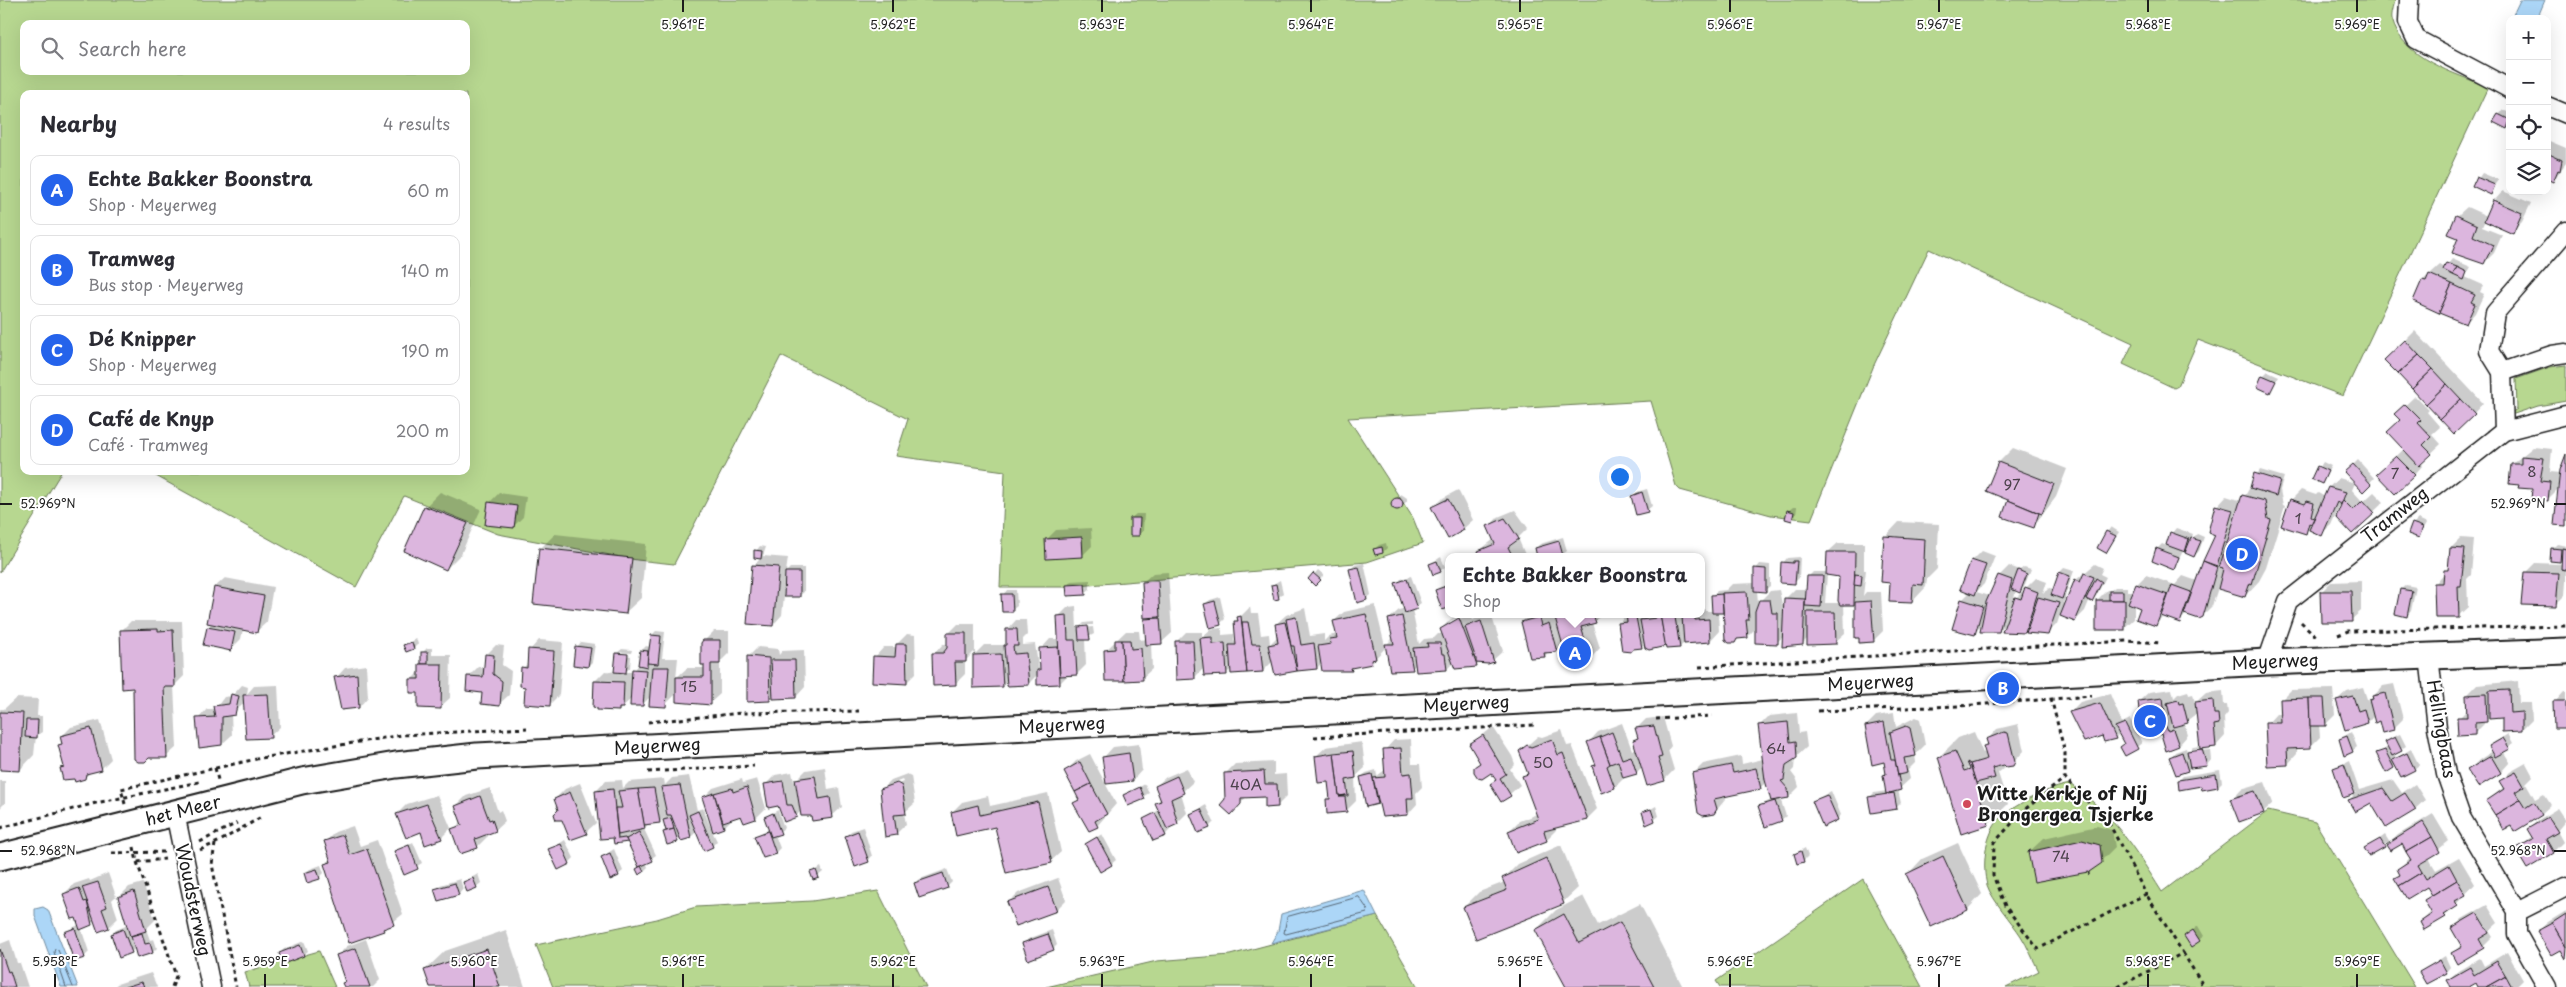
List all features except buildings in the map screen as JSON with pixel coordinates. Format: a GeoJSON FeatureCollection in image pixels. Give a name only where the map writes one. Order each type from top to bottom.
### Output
{"type":"FeatureCollection","features":[{"type":"Feature","properties":{"kind":"main road","name":"Meyerweg"},"geometry":{"type":"LineString","coordinates":[[366,769],[477,756],[2266,662],[2566,651]]}},
{"type":"Feature","properties":{"kind":"main road","name":"het Meer"},"geometry":{"type":"LineString","coordinates":[[0,857],[302,781],[366,769]]}},
{"type":"Feature","properties":{"kind":"street"},"geometry":{"type":"LineString","coordinates":[[2409,0],[2408,22],[2416,39],[2506,87]]}},
{"type":"Feature","properties":{"kind":"street"},"geometry":{"type":"LineString","coordinates":[[2551,108],[2566,114]]}},
{"type":"Feature","properties":{"kind":"street"},"geometry":{"type":"LineString","coordinates":[[2504,431],[2502,372],[2489,351],[2496,313],[2566,231]]}},
{"type":"Feature","properties":{"kind":"street"},"geometry":{"type":"LineString","coordinates":[[2502,372],[2552,355],[2566,353]]}},
{"type":"Feature","properties":{"kind":"street","name":"Tramweg"},"geometry":{"type":"LineString","coordinates":[[2266,662],[2288,601],[2347,552],[2504,431],[2566,415]]}},
{"type":"Feature","properties":{"kind":"street","name":"Hellingbaas"},"geometry":{"type":"LineString","coordinates":[[2429,656],[2437,728],[2446,774],[2461,816],[2517,912],[2517,934],[2547,987]]}},
{"type":"Feature","properties":{"kind":"street","name":"Woudsterweg"},"geometry":{"type":"LineString","coordinates":[[175,813],[211,987]]}},
{"type":"Feature","properties":{"kind":"street"},"geometry":{"type":"LineString","coordinates":[[2517,912],[2566,887]]}},
{"type":"Feature","properties":{"kind":"path"},"geometry":{"type":"LineString","coordinates":[[2286,608],[2322,641]]}},
{"type":"Feature","properties":{"kind":"path"},"geometry":{"type":"LineString","coordinates":[[1809,711],[1959,706],[2097,696]]}},
{"type":"Feature","properties":{"kind":"path"},"geometry":{"type":"LineString","coordinates":[[1650,719],[1714,716]]}},
{"type":"Feature","properties":{"kind":"path"},"geometry":{"type":"LineString","coordinates":[[2057,720],[2065,754],[2065,778],[2110,824],[2146,894],[2204,987]]}},
{"type":"Feature","properties":{"kind":"path"},"geometry":{"type":"LineString","coordinates":[[1307,737],[1544,725]]}},
{"type":"Feature","properties":{"kind":"path"},"geometry":{"type":"LineString","coordinates":[[643,772],[757,766]]}},
{"type":"Feature","properties":{"kind":"path"},"geometry":{"type":"LineString","coordinates":[[2065,778],[2024,810],[1994,842],[1993,876],[2005,906],[2038,949],[2146,894]]}},
{"type":"Feature","properties":{"kind":"path","name":"het Meer"},"geometry":{"type":"LineString","coordinates":[[0,828],[180,785]]}},
{"type":"Feature","properties":{"kind":"path"},"geometry":{"type":"LineString","coordinates":[[236,987],[212,864],[213,854],[216,843],[267,813]]}},
{"type":"Feature","properties":{"kind":"path"},"geometry":{"type":"LineString","coordinates":[[136,854],[183,847]]}},
{"type":"Feature","properties":{"kind":"path"},"geometry":{"type":"LineString","coordinates":[[137,862],[176,976],[172,987]]}},
{"type":"Feature","properties":{"kind":"path"},"geometry":{"type":"LineString","coordinates":[[2118,987],[2183,953]]}},
{"type":"Feature","properties":{"kind":"green space"},"geometry":{"type":"Polygon","coordinates":[[[0,0],[2395,0],[2392,19],[2398,33],[2407,45],[2431,63],[2488,87],[2343,396],[2198,340],[2178,386],[2174,388],[2123,364],[2133,343],[1929,249],[1874,365],[1811,520],[1771,515],[1680,490],[1676,486],[1651,401],[1348,418],[1413,518],[1423,543],[1367,562],[1065,587],[1000,587],[1005,471],[896,456],[908,419],[781,356],[674,564],[637,560],[498,534],[404,496],[356,587],[154,475],[470,475],[470,90],[20,90],[20,475],[60,475],[0,572],[0,0]]]}},
{"type":"Feature","properties":{"kind":"green space"},"geometry":{"type":"Polygon","coordinates":[[[2566,365],[2566,401],[2538,406],[2505,417],[2517,409],[2516,379],[2550,367],[2566,365]]]}},
{"type":"Feature","properties":{"kind":"green space"},"geometry":{"type":"Polygon","coordinates":[[[2071,784],[2100,808],[2122,833],[2162,892],[2268,811],[2315,822],[2415,987],[2006,987],[2039,971],[2021,936],[1987,885],[1985,861],[1987,844],[1997,822],[2012,809],[2042,793],[2071,784]]]}},
{"type":"Feature","properties":{"kind":"green space"},"geometry":{"type":"Polygon","coordinates":[[[1863,879],[1922,987],[1720,987],[1716,981],[1863,879]]]}},
{"type":"Feature","properties":{"kind":"green space"},"geometry":{"type":"Polygon","coordinates":[[[878,891],[926,987],[553,987],[536,945],[657,919],[696,907],[812,901],[878,891]]]}},
{"type":"Feature","properties":{"kind":"green space"},"geometry":{"type":"Polygon","coordinates":[[[1377,916],[1418,987],[1046,987],[1157,961],[1230,955],[1377,916]]]}},
{"type":"Feature","properties":{"kind":"green space"},"geometry":{"type":"Polygon","coordinates":[[[319,951],[335,987],[249,987],[245,972],[319,951]]]}},
{"type":"Feature","properties":{"kind":"water"},"geometry":{"type":"Polygon","coordinates":[[[2520,0],[2545,0],[2539,15],[2513,15],[2520,0]]]}},
{"type":"Feature","properties":{"kind":"water"},"geometry":{"type":"Polygon","coordinates":[[[1364,890],[1377,916],[1271,943],[1278,931],[1281,914],[1364,890]]]}},
{"type":"Feature","properties":{"kind":"water"},"geometry":{"type":"Polygon","coordinates":[[[43,907],[48,910],[78,987],[61,987],[35,916],[35,909],[43,907]]]}},
{"type":"Feature","properties":{"kind":"place","name":"Café de Knyp"},"geometry":{"type":"Point","coordinates":[2242,554]}},
{"type":"Feature","properties":{"kind":"place","name":"Echte Bakker Boonstra"},"geometry":{"type":"Point","coordinates":[1575,653]}},
{"type":"Feature","properties":{"kind":"place","name":"Tramweg"},"geometry":{"type":"Point","coordinates":[2003,688]}},
{"type":"Feature","properties":{"kind":"place","name":"Dé Knipper"},"geometry":{"type":"Point","coordinates":[2150,721]}},
{"type":"Feature","properties":{"kind":"place","name":"Witte Kerkje of Nij Brongergea Tsjerke"},"geometry":{"type":"Point","coordinates":[1967,804]}}]}
